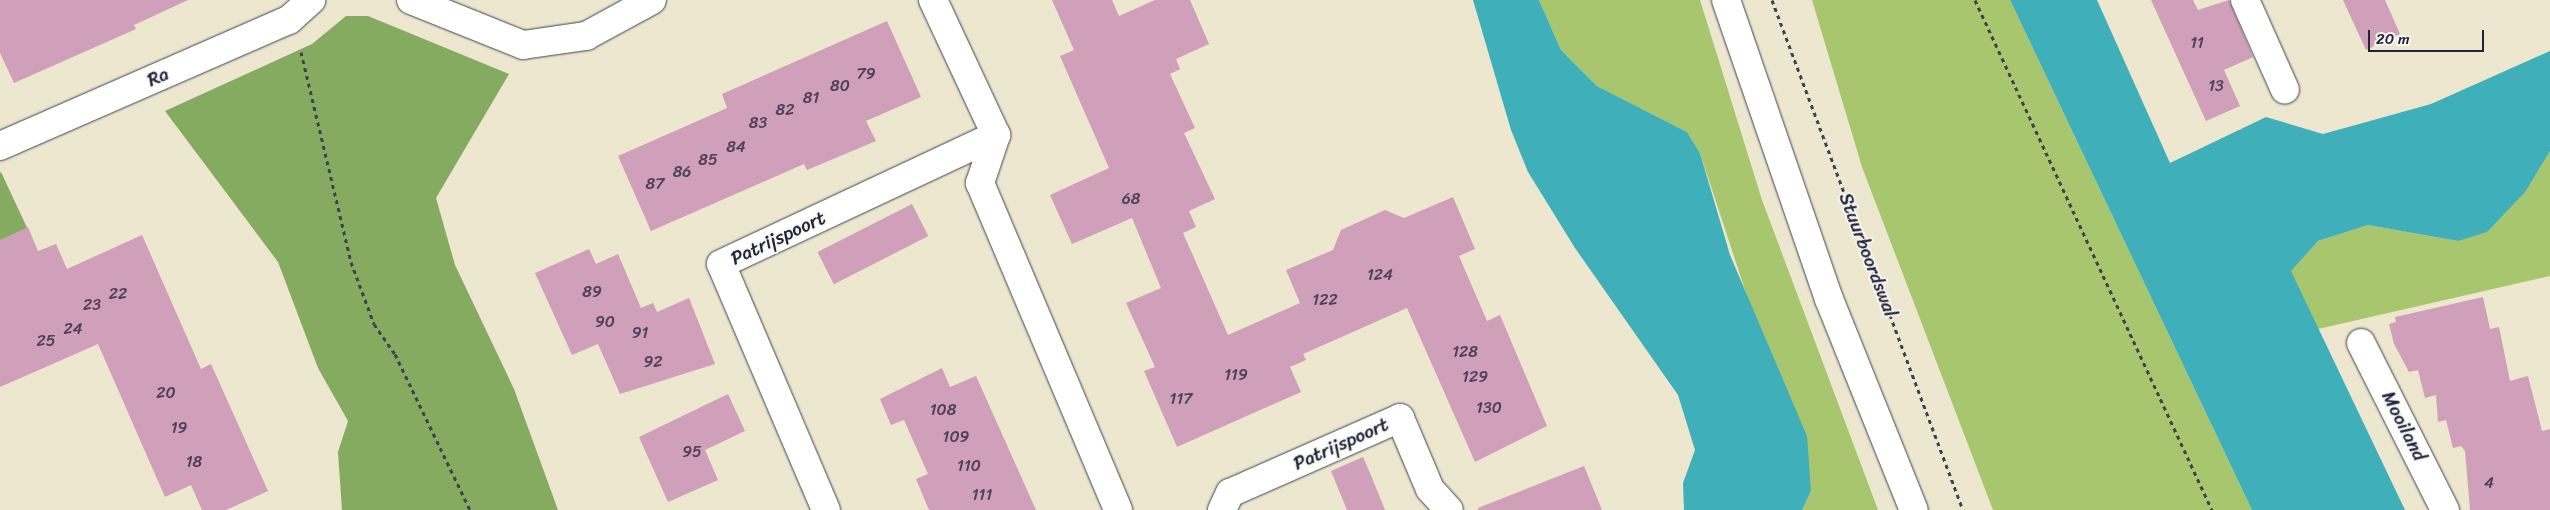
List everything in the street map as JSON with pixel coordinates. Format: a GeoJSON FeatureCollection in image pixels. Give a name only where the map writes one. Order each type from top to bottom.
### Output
{"type":"FeatureCollection","features":[{"type":"Feature","properties":{"kind":"street","name":"Ra"},"geometry":{"type":"LineString","coordinates":[[3,137],[289,20],[311,0]]}},
{"type":"Feature","properties":{"kind":"street"},"geometry":{"type":"LineString","coordinates":[[411,0],[523,45],[586,36],[652,0]]}},
{"type":"Feature","properties":{"kind":"street"},"geometry":{"type":"LineString","coordinates":[[933,0],[996,135],[980,183],[1118,510]]}},
{"type":"Feature","properties":{"kind":"street"},"geometry":{"type":"LineString","coordinates":[[1726,0],[1829,299],[1914,510]]}},
{"type":"Feature","properties":{"kind":"street"},"geometry":{"type":"LineString","coordinates":[[2245,0],[2285,90]]}},
{"type":"Feature","properties":{"kind":"street","name":"Patrijspoort"},"geometry":{"type":"LineString","coordinates":[[826,510],[721,264],[996,135]]}},
{"type":"Feature","properties":{"kind":"street","name":"Mooiland"},"geometry":{"type":"LineString","coordinates":[[2361,343],[2445,510]]}},
{"type":"Feature","properties":{"kind":"street","name":"Patrijspoort"},"geometry":{"type":"LineString","coordinates":[[1222,510],[1230,493],[1400,418],[1430,489],[1449,510]]}},
{"type":"Feature","properties":{"kind":"path","name":"Stuurboordswal"},"geometry":{"type":"LineString","coordinates":[[1772,0],[1963,510]]}},
{"type":"Feature","properties":{"kind":"path"},"geometry":{"type":"LineString","coordinates":[[1975,0],[2212,510]]}},
{"type":"Feature","properties":{"kind":"path"},"geometry":{"type":"LineString","coordinates":[[289,20],[301,52],[351,262],[374,324],[395,354],[470,510]]}},
{"type":"Feature","properties":{"kind":"green space"},"geometry":{"type":"Polygon","coordinates":[[[1539,0],[1700,0],[1762,200],[1878,510],[1802,510],[1811,491],[1700,153],[1687,132],[1597,86],[1561,50],[1539,0]]]}},
{"type":"Feature","properties":{"kind":"green space"},"geometry":{"type":"Polygon","coordinates":[[[1812,0],[2010,0],[2252,510],[1993,510],[1862,167],[1812,0]]]}},
{"type":"Feature","properties":{"kind":"green space"},"geometry":{"type":"Polygon","coordinates":[[[346,16],[368,16],[509,74],[436,198],[455,265],[514,389],[558,510],[342,510],[338,452],[348,421],[318,368],[278,262],[165,111],[312,44],[346,16]]]}},
{"type":"Feature","properties":{"kind":"green space"},"geometry":{"type":"Polygon","coordinates":[[[2550,151],[2550,276],[2318,329],[2290,271],[2318,241],[2368,225],[2458,241],[2526,191],[2550,151]]]}},
{"type":"Feature","properties":{"kind":"green space"},"geometry":{"type":"Polygon","coordinates":[[[0,173],[30,234],[0,247],[0,173]]]}},
{"type":"Feature","properties":{"kind":"water"},"geometry":{"type":"Polygon","coordinates":[[[1473,0],[1539,0],[1561,50],[1597,86],[1687,132],[1700,153],[1730,255],[1807,436],[1811,491],[1802,510],[1684,510],[1683,483],[1695,450],[1678,395],[1575,248],[1528,172],[1511,130],[1473,0]]]}},
{"type":"Feature","properties":{"kind":"water"},"geometry":{"type":"Polygon","coordinates":[[[2010,0],[2097,0],[2170,163],[2266,117],[2323,134],[2431,104],[2550,51],[2550,151],[2526,191],[2487,232],[2458,241],[2368,225],[2318,241],[2291,271],[2405,510],[2252,510],[2010,0]]]}},
{"type":"Feature","properties":{"kind":"building"},"geometry":{"type":"Polygon","coordinates":[[[0,0],[188,0],[134,25],[136,29],[14,83],[0,53],[0,0]]]}},
{"type":"Feature","properties":{"kind":"building"},"geometry":{"type":"Polygon","coordinates":[[[1052,0],[1112,0],[1119,16],[1155,0],[1190,0],[1209,44],[1176,59],[1180,69],[1170,74],[1195,128],[1184,133],[1215,199],[1189,211],[1196,227],[1183,233],[1228,335],[1300,303],[1286,270],[1333,250],[1341,230],[1385,210],[1404,218],[1453,197],[1475,249],[1459,256],[1487,321],[1500,315],[1547,426],[1475,462],[1407,308],[1303,354],[1306,360],[1290,367],[1301,392],[1177,447],[1144,371],[1155,367],[1126,303],[1161,288],[1132,218],[1072,244],[1050,195],[1109,168],[1060,56],[1074,50],[1052,0]]]}},
{"type":"Feature","properties":{"kind":"building"},"geometry":{"type":"Polygon","coordinates":[[[2151,0],[2193,0],[2198,10],[2229,0],[2253,57],[2224,70],[2240,106],[2206,121],[2151,0]]]}},
{"type":"Feature","properties":{"kind":"building"},"geometry":{"type":"Polygon","coordinates":[[[2343,0],[2385,0],[2400,34],[2366,50],[2343,0]]]}},
{"type":"Feature","properties":{"kind":"building"},"geometry":{"type":"Polygon","coordinates":[[[887,21],[921,97],[866,121],[876,141],[807,170],[804,164],[651,231],[618,156],[727,108],[722,94],[887,21]]]}},
{"type":"Feature","properties":{"kind":"building"},"geometry":{"type":"Polygon","coordinates":[[[912,204],[928,236],[834,284],[818,252],[912,204]]]}},
{"type":"Feature","properties":{"kind":"building"},"geometry":{"type":"Polygon","coordinates":[[[28,227],[38,251],[56,244],[67,269],[142,235],[201,369],[211,364],[268,491],[226,510],[202,510],[191,485],[165,497],[98,344],[0,387],[0,240],[28,227]]]}},
{"type":"Feature","properties":{"kind":"building"},"geometry":{"type":"Polygon","coordinates":[[[589,249],[596,264],[618,254],[641,308],[653,303],[657,312],[689,298],[715,364],[620,394],[598,344],[572,355],[535,273],[589,249]]]}},
{"type":"Feature","properties":{"kind":"building"},"geometry":{"type":"Polygon","coordinates":[[[2483,297],[2490,329],[2499,327],[2510,381],[2528,376],[2542,431],[2550,429],[2550,510],[2470,510],[2465,451],[2461,446],[2453,448],[2446,420],[2438,422],[2436,395],[2425,398],[2418,370],[2409,372],[2394,344],[2389,324],[2396,322],[2395,317],[2483,297]]]}},
{"type":"Feature","properties":{"kind":"building"},"geometry":{"type":"Polygon","coordinates":[[[942,368],[950,387],[976,376],[1036,510],[929,510],[916,479],[928,474],[904,420],[891,425],[880,399],[942,368]]]}},
{"type":"Feature","properties":{"kind":"building"},"geometry":{"type":"Polygon","coordinates":[[[728,394],[745,431],[705,450],[718,480],[668,502],[639,437],[728,394]]]}},
{"type":"Feature","properties":{"kind":"building"},"geometry":{"type":"Polygon","coordinates":[[[1363,457],[1385,510],[1347,510],[1331,471],[1363,457]]]}},
{"type":"Feature","properties":{"kind":"building"},"geometry":{"type":"Polygon","coordinates":[[[1584,466],[1602,510],[1478,510],[1478,508],[1584,466]]]}}]}
